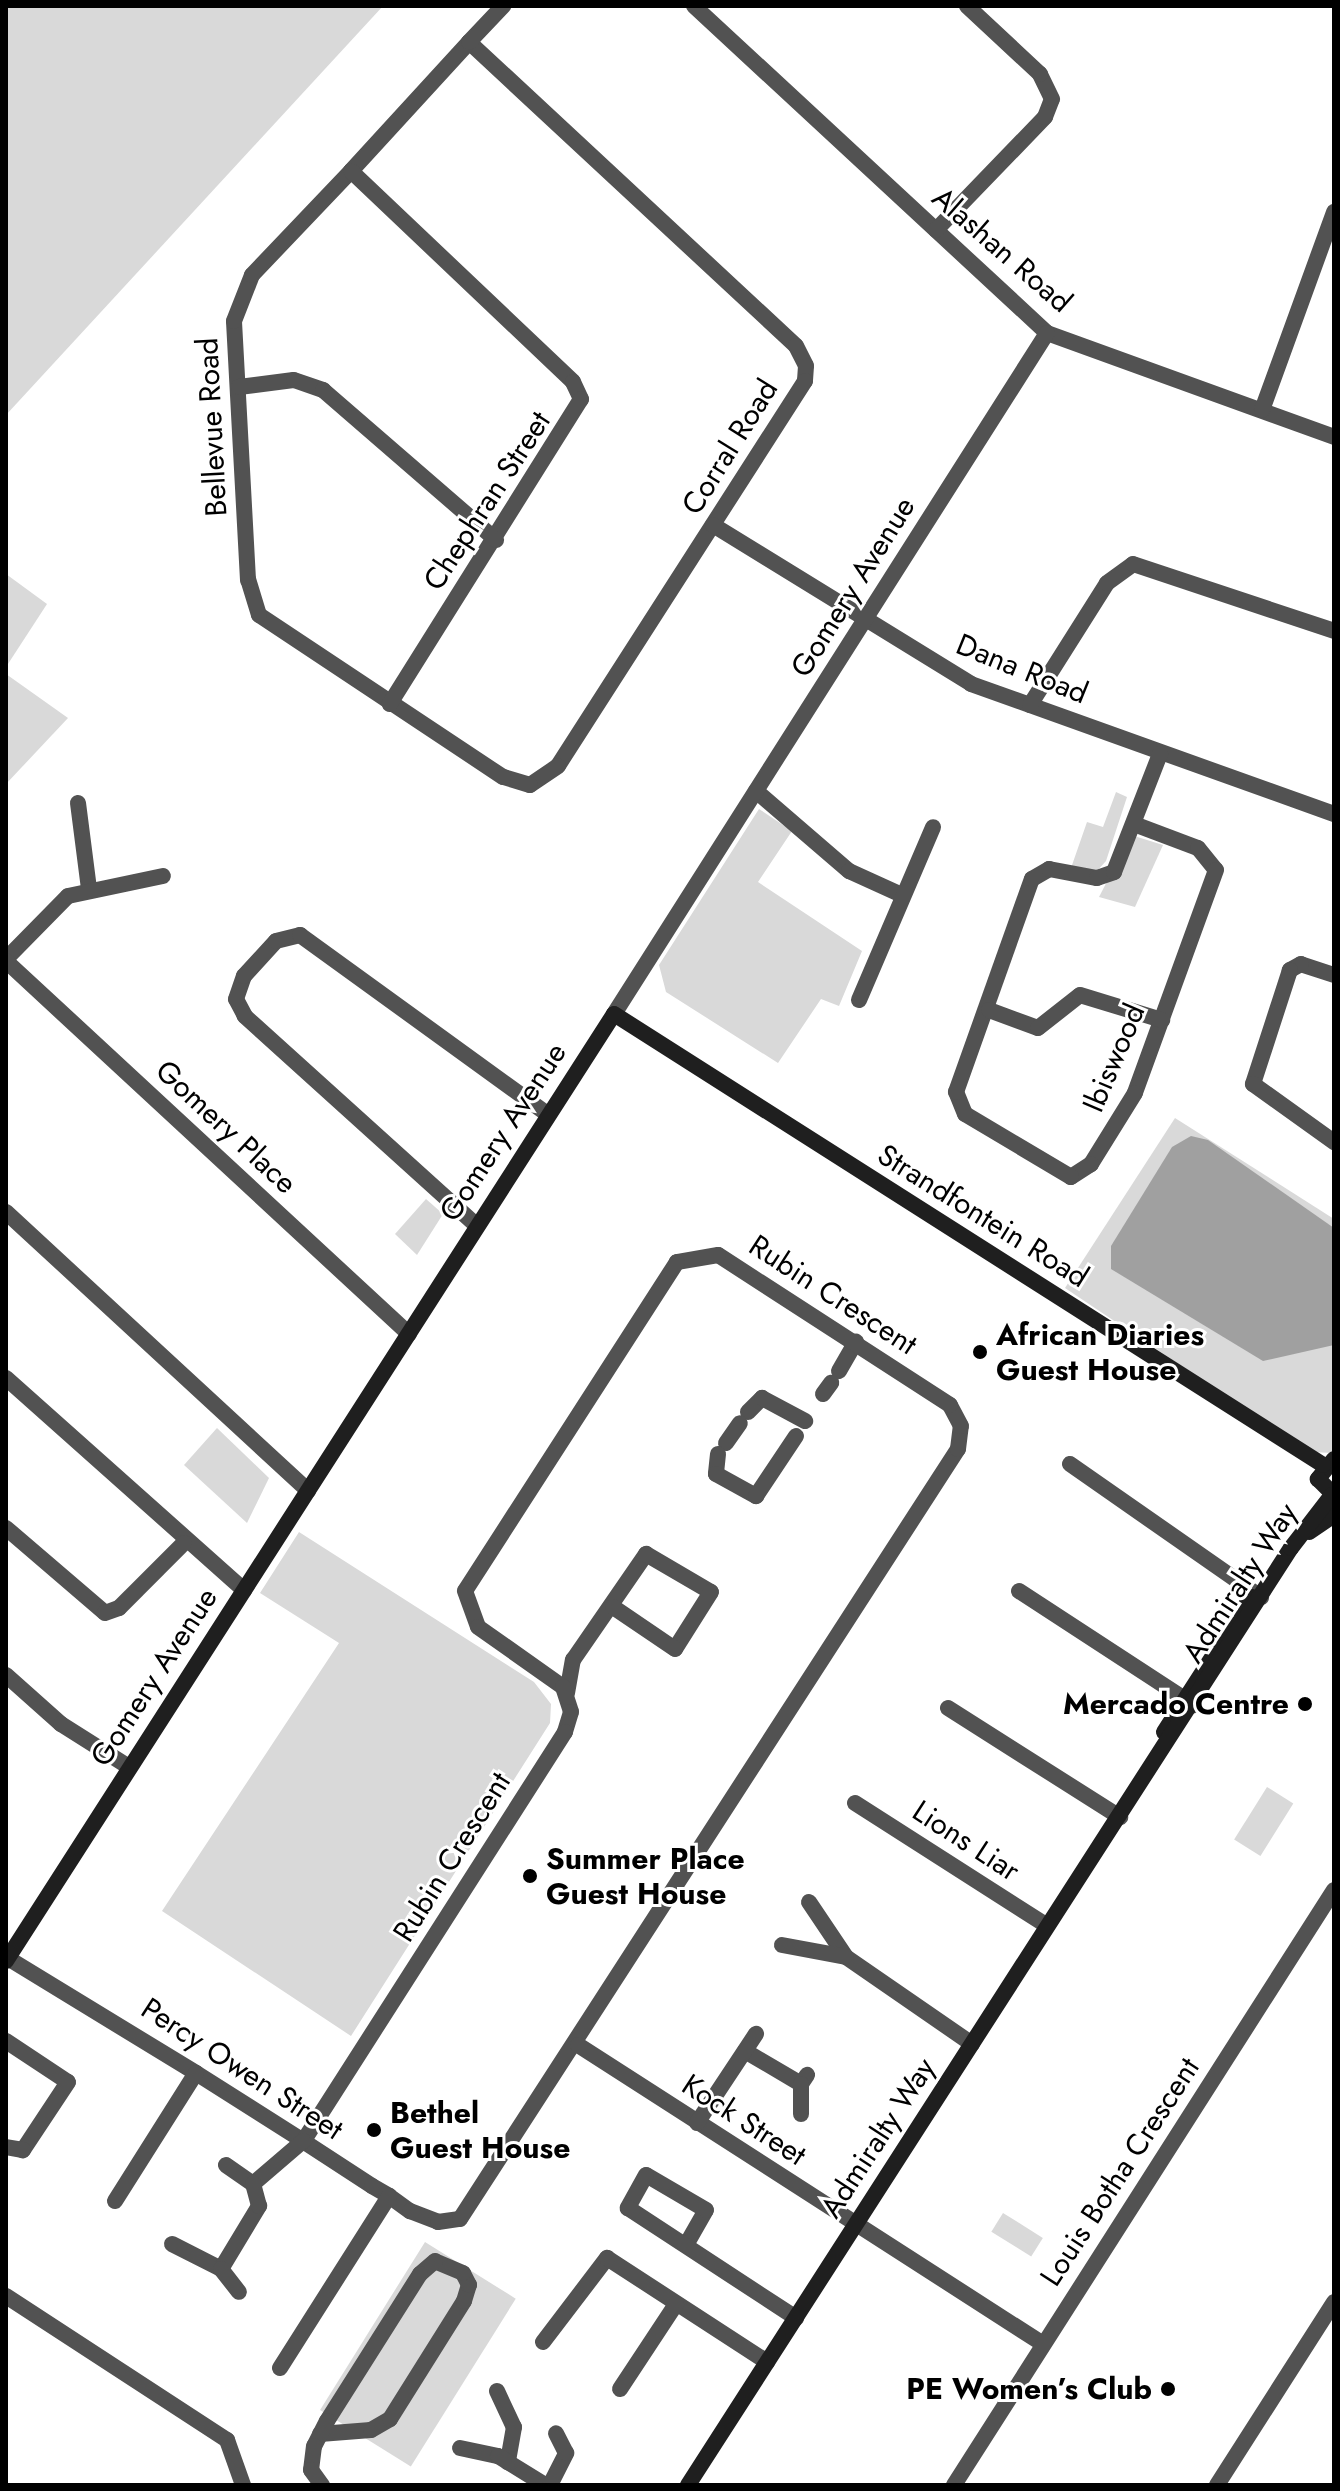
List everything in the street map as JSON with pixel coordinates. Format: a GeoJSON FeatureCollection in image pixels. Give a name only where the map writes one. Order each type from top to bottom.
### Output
{"type":"FeatureCollection","features":[{"type":"Feature","properties":{"kind":"street","name":"Bellevue Road"},"geometry":{"type":"LineString","coordinates":[[503,6],[240,292],[234,321],[253,604],[276,631],[503,777],[539,784]]}},
{"type":"Feature","properties":{"kind":"street","name":"Alashan Road"},"geometry":{"type":"LineString","coordinates":[[694,6],[1047,333],[1334,437]]}},
{"type":"Feature","properties":{"kind":"street"},"geometry":{"type":"LineString","coordinates":[[936,230],[1045,117],[1052,99],[1040,74],[967,6]]}},
{"type":"Feature","properties":{"kind":"street","name":"Corral Road"},"geometry":{"type":"LineString","coordinates":[[469,42],[801,352],[805,381],[558,766],[539,784]]}},
{"type":"Feature","properties":{"kind":"street","name":"Chephran Street"},"geometry":{"type":"LineString","coordinates":[[351,171],[580,391],[576,416],[390,704]]}},
{"type":"Feature","properties":{"kind":"street"},"geometry":{"type":"LineString","coordinates":[[1262,410],[1329,243],[1334,212]]}},
{"type":"Feature","properties":{"kind":"street","name":"Gomery Avenue"},"geometry":{"type":"LineString","coordinates":[[7,1959],[1047,333]]}},
{"type":"Feature","properties":{"kind":"street"},"geometry":{"type":"LineString","coordinates":[[239,387],[294,380],[323,390],[496,540]]}},
{"type":"Feature","properties":{"kind":"street","name":"Dana Road"},"geometry":{"type":"LineString","coordinates":[[713,525],[971,684],[1334,814]]}},
{"type":"Feature","properties":{"kind":"street"},"geometry":{"type":"LineString","coordinates":[[1030,705],[1107,583],[1133,564],[1334,631]]}},
{"type":"Feature","properties":{"kind":"street","name":"Ibiswood"},"geometry":{"type":"LineString","coordinates":[[1134,824],[1198,848],[1216,866],[1162,1020],[1127,1108],[1085,1171],[1071,1177],[957,1106],[1032,879],[1049,869],[1110,875],[1134,824],[1160,754]]}},
{"type":"Feature","properties":{"kind":"street"},"geometry":{"type":"LineString","coordinates":[[756,791],[849,871],[902,895]]}},
{"type":"Feature","properties":{"kind":"street"},"geometry":{"type":"LineString","coordinates":[[78,803],[89,889]]}},
{"type":"Feature","properties":{"kind":"street"},"geometry":{"type":"LineString","coordinates":[[859,1000],[933,827]]}},
{"type":"Feature","properties":{"kind":"street"},"geometry":{"type":"LineString","coordinates":[[6,960],[55,904],[89,889],[163,876]]}},
{"type":"Feature","properties":{"kind":"street"},"geometry":{"type":"LineString","coordinates":[[476,1225],[245,1016],[236,999],[244,976],[276,941],[300,935],[546,1113]]}},
{"type":"Feature","properties":{"kind":"street","name":"Gomery Place"},"geometry":{"type":"LineString","coordinates":[[6,960],[409,1334]]}},
{"type":"Feature","properties":{"kind":"street"},"geometry":{"type":"LineString","coordinates":[[1334,975],[1301,964],[1290,970],[1253,1084],[1334,1142]]}},
{"type":"Feature","properties":{"kind":"street"},"geometry":{"type":"LineString","coordinates":[[989,1010],[1038,1028],[1080,995],[1162,1020]]}},
{"type":"Feature","properties":{"kind":"street","name":"Strandfontein Road"},"geometry":{"type":"LineString","coordinates":[[614,1014],[1328,1462],[1330,1493]]}},
{"type":"Feature","properties":{"kind":"street"},"geometry":{"type":"LineString","coordinates":[[6,1212],[308,1491]]}},
{"type":"Feature","properties":{"kind":"street","name":"Rubin Crescent"},"geometry":{"type":"LineString","coordinates":[[253,2184],[303,2141],[565,1732],[567,1693],[478,1627],[465,1591],[668,1273],[689,1255],[718,1255],[950,1405],[961,1426],[958,1449],[474,2207],[448,2222]]}},
{"type":"Feature","properties":{"kind":"street"},"geometry":{"type":"LineString","coordinates":[[802,1427],[762,1398],[722,1448],[716,1474],[756,1496],[802,1427],[856,1342]]}},
{"type":"Feature","properties":{"kind":"street"},"geometry":{"type":"LineString","coordinates":[[6,1378],[184,1543],[244,1590]]}},
{"type":"Feature","properties":{"kind":"street"},"geometry":{"type":"LineString","coordinates":[[1070,1464],[1258,1594]]}},
{"type":"Feature","properties":{"kind":"street","name":"Admiralty Way"},"geometry":{"type":"LineString","coordinates":[[1258,1594],[1330,1493]]}},
{"type":"Feature","properties":{"kind":"street","name":"Admiralty Way"},"geometry":{"type":"LineString","coordinates":[[688,2485],[1117,1817],[1188,1701],[1258,1594],[1330,1493]]}},
{"type":"Feature","properties":{"kind":"street"},"geometry":{"type":"LineString","coordinates":[[1291,1548],[1334,1515]]}},
{"type":"Feature","properties":{"kind":"street"},"geometry":{"type":"LineString","coordinates":[[6,1528],[105,1613],[119,1608],[184,1543]]}},
{"type":"Feature","properties":{"kind":"street"},"geometry":{"type":"LineString","coordinates":[[567,1693],[573,1660],[648,1554],[711,1592],[675,1649],[613,1607]]}},
{"type":"Feature","properties":{"kind":"street"},"geometry":{"type":"LineString","coordinates":[[1019,1591],[1188,1701]]}},
{"type":"Feature","properties":{"kind":"street"},"geometry":{"type":"LineString","coordinates":[[6,1675],[61,1724],[129,1767]]}},
{"type":"Feature","properties":{"kind":"street"},"geometry":{"type":"LineString","coordinates":[[948,1708],[1117,1817]]}},
{"type":"Feature","properties":{"kind":"street","name":"Lions Liar"},"geometry":{"type":"LineString","coordinates":[[855,1803],[1047,1926]]}},
{"type":"Feature","properties":{"kind":"street","name":"Louis Botha Crescent"},"geometry":{"type":"LineString","coordinates":[[954,2485],[1334,1890]]}},
{"type":"Feature","properties":{"kind":"street"},"geometry":{"type":"LineString","coordinates":[[809,1902],[846,1957],[972,2044]]}},
{"type":"Feature","properties":{"kind":"street"},"geometry":{"type":"LineString","coordinates":[[782,1945],[846,1957]]}},
{"type":"Feature","properties":{"kind":"street","name":"Percy Owen Street"},"geometry":{"type":"LineString","coordinates":[[7,1959],[196,2073],[389,2196],[448,2222]]}},
{"type":"Feature","properties":{"kind":"street"},"geometry":{"type":"LineString","coordinates":[[697,2123],[756,2034]]}},
{"type":"Feature","properties":{"kind":"street"},"geometry":{"type":"LineString","coordinates":[[6,2041],[68,2082],[23,2150],[6,2147]]}},
{"type":"Feature","properties":{"kind":"street","name":"Kock Street"},"geometry":{"type":"LineString","coordinates":[[578,2045],[854,2226],[1043,2344]]}},
{"type":"Feature","properties":{"kind":"street"},"geometry":{"type":"LineString","coordinates":[[745,2051],[804,2079],[801,2114]]}},
{"type":"Feature","properties":{"kind":"street"},"geometry":{"type":"LineString","coordinates":[[115,2201],[196,2073]]}},
{"type":"Feature","properties":{"kind":"street"},"geometry":{"type":"LineString","coordinates":[[221,2269],[259,2206],[253,2184],[226,2165]]}},
{"type":"Feature","properties":{"kind":"street"},"geometry":{"type":"LineString","coordinates":[[686,2245],[706,2210],[646,2175],[626,2205],[686,2245],[796,2318]]}},
{"type":"Feature","properties":{"kind":"street"},"geometry":{"type":"LineString","coordinates":[[280,2368],[389,2196]]}},
{"type":"Feature","properties":{"kind":"street"},"geometry":{"type":"LineString","coordinates":[[172,2244],[221,2269],[239,2292]]}},
{"type":"Feature","properties":{"kind":"street"},"geometry":{"type":"LineString","coordinates":[[543,2342],[604,2258],[767,2362]]}},
{"type":"Feature","properties":{"kind":"street"},"geometry":{"type":"LineString","coordinates":[[320,2434],[371,2430],[390,2419],[464,2301],[469,2285],[463,2273],[444,2262],[427,2266],[320,2434],[310,2462],[322,2485]]}},
{"type":"Feature","properties":{"kind":"street"},"geometry":{"type":"LineString","coordinates":[[6,2296],[227,2440],[243,2485]]}},
{"type":"Feature","properties":{"kind":"street"},"geometry":{"type":"LineString","coordinates":[[1217,2485],[1334,2302]]}},
{"type":"Feature","properties":{"kind":"street"},"geometry":{"type":"LineString","coordinates":[[620,2389],[676,2304]]}},
{"type":"Feature","properties":{"kind":"street"},"geometry":{"type":"LineString","coordinates":[[497,2391],[514,2427],[508,2462]]}},
{"type":"Feature","properties":{"kind":"street"},"geometry":{"type":"LineString","coordinates":[[460,2448],[508,2462],[547,2485],[565,2457],[556,2433]]}},
{"type":"Feature","properties":{"kind":"shaded area"},"geometry":{"type":"Polygon","coordinates":[[[6,6],[383,6],[6,415],[6,6]]]}},
{"type":"Feature","properties":{"kind":"shaded area"},"geometry":{"type":"Polygon","coordinates":[[[6,574],[47,604],[6,667],[6,574]]]}},
{"type":"Feature","properties":{"kind":"shaded area"},"geometry":{"type":"Polygon","coordinates":[[[6,674],[68,718],[6,784],[6,674]]]}},
{"type":"Feature","properties":{"kind":"shaded area"},"geometry":{"type":"Polygon","coordinates":[[[1116,792],[1127,797],[1106,861],[1096,872],[1071,868],[1087,822],[1103,827],[1116,792]]]}},
{"type":"Feature","properties":{"kind":"shaded area"},"geometry":{"type":"Polygon","coordinates":[[[759,809],[792,831],[758,882],[862,951],[839,1006],[821,999],[778,1063],[666,992],[659,965],[759,809]]]}},
{"type":"Feature","properties":{"kind":"shaded area"},"geometry":{"type":"Polygon","coordinates":[[[1131,835],[1163,845],[1135,907],[1099,897],[1131,835]]]}},
{"type":"Feature","properties":{"kind":"shaded area"},"geometry":{"type":"Polygon","coordinates":[[[1175,1118],[1334,1219],[1334,1453],[1310,1452],[1065,1288],[1175,1118]]]}},
{"type":"Feature","properties":{"kind":"shaded area"},"geometry":{"type":"Polygon","coordinates":[[[1191,1136],[1208,1140],[1334,1228],[1334,1345],[1263,1361],[1111,1269],[1111,1246],[1172,1147],[1191,1136]]]}},
{"type":"Feature","properties":{"kind":"shaded area"},"geometry":{"type":"Polygon","coordinates":[[[426,1199],[443,1214],[417,1255],[395,1234],[426,1199]]]}},
{"type":"Feature","properties":{"kind":"shaded area"},"geometry":{"type":"Polygon","coordinates":[[[217,1428],[269,1478],[247,1523],[184,1465],[217,1428]]]}},
{"type":"Feature","properties":{"kind":"shaded area"},"geometry":{"type":"Polygon","coordinates":[[[299,1532],[534,1682],[551,1704],[550,1723],[351,2036],[162,1911],[339,1643],[260,1593],[299,1532]]]}},
{"type":"Feature","properties":{"kind":"shaded area"},"geometry":{"type":"Polygon","coordinates":[[[1267,1787],[1293,1803],[1260,1856],[1234,1840],[1267,1787]]]}},
{"type":"Feature","properties":{"kind":"shaded area"},"geometry":{"type":"Polygon","coordinates":[[[1003,2213],[1043,2238],[1031,2257],[991,2232],[1003,2213]]]}},
{"type":"Feature","properties":{"kind":"shaded area"},"geometry":{"type":"Polygon","coordinates":[[[425,2242],[516,2299],[411,2467],[320,2410],[425,2242]]]}},
{"type":"Feature","properties":{"kind":"place","name":"African Diaries Guest House"},"geometry":{"type":"Point","coordinates":[980,1352]}},
{"type":"Feature","properties":{"kind":"place","name":"Mercado Centre"},"geometry":{"type":"Point","coordinates":[1305,1704]}},
{"type":"Feature","properties":{"kind":"place","name":"Summer Place Guest House"},"geometry":{"type":"Point","coordinates":[530,1876]}},
{"type":"Feature","properties":{"kind":"place","name":"Bethel Guest House"},"geometry":{"type":"Point","coordinates":[374,2130]}},
{"type":"Feature","properties":{"kind":"place","name":"PE Women’s Club"},"geometry":{"type":"Point","coordinates":[1168,2389]}}]}
